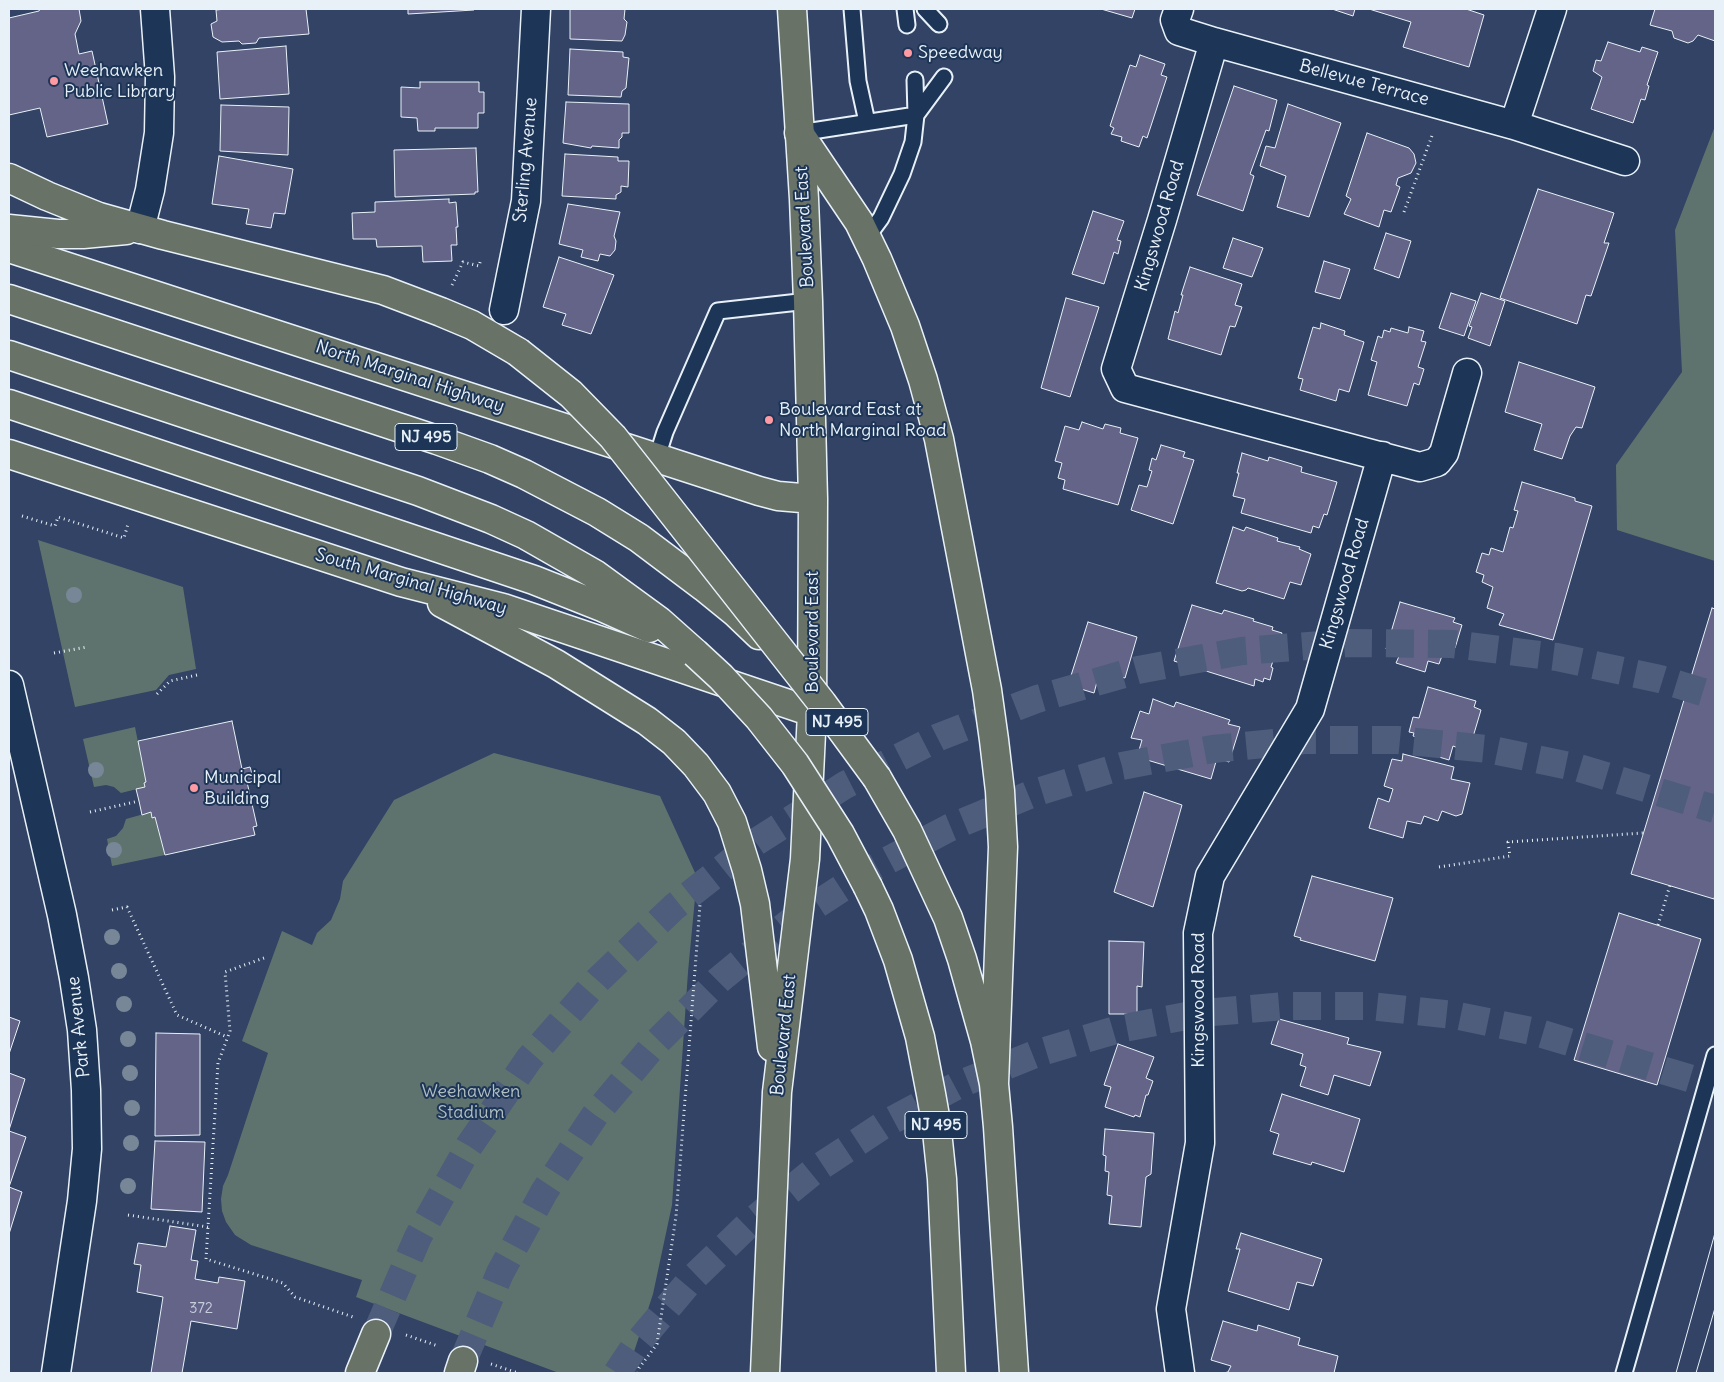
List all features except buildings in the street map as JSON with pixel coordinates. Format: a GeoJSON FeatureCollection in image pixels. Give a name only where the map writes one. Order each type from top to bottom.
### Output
{"type":"FeatureCollection","features":[{"type":"Feature","properties":{"kind":"main road","name":"Boulevard East"},"geometry":{"type":"LineString","coordinates":[[765,1373],[777,1092],[805,859],[812,712],[813,499],[808,301],[792,9]]}},
{"type":"Feature","properties":{"kind":"main road"},"geometry":{"type":"LineString","coordinates":[[800,133],[867,237],[905,326],[923,380],[939,439],[987,690],[994,740],[1003,848],[994,1084]]}},
{"type":"Feature","properties":{"kind":"main road"},"geometry":{"type":"LineString","coordinates":[[9,178],[23,186],[99,217],[383,290],[472,325],[518,352],[571,394],[613,437],[795,668]]}},
{"type":"Feature","properties":{"kind":"main road"},"geometry":{"type":"LineString","coordinates":[[9,229],[58,234],[83,234],[140,228]]}},
{"type":"Feature","properties":{"kind":"main road","name":"North Marginal Highway"},"geometry":{"type":"LineString","coordinates":[[9,248],[759,491],[778,496],[813,499]]}},
{"type":"Feature","properties":{"kind":"main road","name":"NJ 495"},"geometry":{"type":"LineString","coordinates":[[9,299],[437,440],[490,459],[524,474],[597,512],[639,538],[736,614],[795,668],[877,778],[907,830],[948,918],[975,1000],[994,1084],[1006,1228],[1014,1373]]}},
{"type":"Feature","properties":{"kind":"main road","name":"NJ 495"},"geometry":{"type":"LineString","coordinates":[[9,355],[426,493],[526,535],[596,575],[659,621],[695,652],[740,697],[783,749],[830,818],[868,887],[889,935],[905,983],[920,1037],[934,1112],[942,1188],[952,1373]]}},
{"type":"Feature","properties":{"kind":"main road"},"geometry":{"type":"LineString","coordinates":[[9,404],[534,580],[633,620],[695,652]]}},
{"type":"Feature","properties":{"kind":"main road","name":"South Marginal Highway"},"geometry":{"type":"LineString","coordinates":[[18,457],[401,582],[503,608],[812,712]]}},
{"type":"Feature","properties":{"kind":"main road"},"geometry":{"type":"LineString","coordinates":[[401,582],[556,664],[647,721],[674,742],[696,765],[717,793],[732,822],[740,843],[755,904],[777,1092]]}},
{"type":"Feature","properties":{"kind":"main road"},"geometry":{"type":"LineString","coordinates":[[360,1373],[378,1328]]}},
{"type":"Feature","properties":{"kind":"street"},"geometry":{"type":"LineString","coordinates":[[140,228],[150,190],[159,132],[160,77],[155,9]]}},
{"type":"Feature","properties":{"kind":"street","name":"Sterling Avenue"},"geometry":{"type":"LineString","coordinates":[[504,310],[526,201],[536,9]]}},
{"type":"Feature","properties":{"kind":"street","name":"Bellevue Terrace"},"geometry":{"type":"LineString","coordinates":[[1178,9],[1175,20],[1179,31],[1514,124],[1625,161]]}},
{"type":"Feature","properties":{"kind":"street"},"geometry":{"type":"LineString","coordinates":[[1514,124],[1552,9]]}},
{"type":"Feature","properties":{"kind":"street","name":"Kingswood Road"},"geometry":{"type":"LineString","coordinates":[[1180,1373],[1171,1309],[1200,1143],[1198,933],[1210,876],[1310,709],[1382,456],[1125,388],[1116,369],[1214,42]]}},
{"type":"Feature","properties":{"kind":"street"},"geometry":{"type":"LineString","coordinates":[[1382,456],[1420,466],[1437,462],[1444,453],[1468,373]]}},
{"type":"Feature","properties":{"kind":"street","name":"Park Avenue"},"geometry":{"type":"LineString","coordinates":[[9,685],[62,915],[82,1030],[86,1090],[86,1149],[82,1201],[56,1373]]}},
{"type":"Feature","properties":{"kind":"lane"},"geometry":{"type":"LineString","coordinates":[[852,9],[858,81],[867,122]]}},
{"type":"Feature","properties":{"kind":"lane"},"geometry":{"type":"LineString","coordinates":[[905,9],[907,24]]}},
{"type":"Feature","properties":{"kind":"lane"},"geometry":{"type":"LineString","coordinates":[[926,9],[939,24]]}},
{"type":"Feature","properties":{"kind":"lane"},"geometry":{"type":"LineString","coordinates":[[800,133],[916,115],[944,78]]}},
{"type":"Feature","properties":{"kind":"lane"},"geometry":{"type":"LineString","coordinates":[[867,237],[881,218],[902,174],[913,142],[916,115],[915,80]]}},
{"type":"Feature","properties":{"kind":"lane"},"geometry":{"type":"LineString","coordinates":[[657,457],[718,311],[808,301]]}},
{"type":"Feature","properties":{"kind":"lane"},"geometry":{"type":"LineString","coordinates":[[1624,1373],[1715,1055]]}},
{"type":"Feature","properties":{"kind":"path"},"geometry":{"type":"LineString","coordinates":[[1404,212],[1434,132]]}},
{"type":"Feature","properties":{"kind":"path"},"geometry":{"type":"LineString","coordinates":[[451,289],[463,262],[479,266],[482,257]]}},
{"type":"Feature","properties":{"kind":"path"},"geometry":{"type":"LineString","coordinates":[[22,516],[55,526],[58,516],[124,538],[128,524]]}},
{"type":"Feature","properties":{"kind":"path"},"geometry":{"type":"LineString","coordinates":[[54,653],[87,647]]}},
{"type":"Feature","properties":{"kind":"path"},"geometry":{"type":"LineString","coordinates":[[157,694],[170,681],[197,675]]}},
{"type":"Feature","properties":{"kind":"path"},"geometry":{"type":"LineString","coordinates":[[90,812],[139,801]]}},
{"type":"Feature","properties":{"kind":"path"},"geometry":{"type":"LineString","coordinates":[[1439,867],[1510,856],[1508,842],[1643,833]]}},
{"type":"Feature","properties":{"kind":"path"},"geometry":{"type":"LineString","coordinates":[[1658,926],[1670,885]]}},
{"type":"Feature","properties":{"kind":"path"},"geometry":{"type":"LineString","coordinates":[[638,1373],[639,1368],[657,1344],[676,1216],[700,905]]}},
{"type":"Feature","properties":{"kind":"path"},"geometry":{"type":"LineString","coordinates":[[112,910],[127,907],[177,1016],[228,1037]]}},
{"type":"Feature","properties":{"kind":"path"},"geometry":{"type":"LineString","coordinates":[[264,958],[225,972],[230,1031],[218,1063],[206,1260],[283,1283],[295,1297],[378,1328],[455,1361]]}},
{"type":"Feature","properties":{"kind":"path"},"geometry":{"type":"LineString","coordinates":[[128,1215],[208,1227]]}},
{"type":"Feature","properties":{"kind":"path"},"geometry":{"type":"LineString","coordinates":[[490,1364],[518,1373]]}},
{"type":"Feature","properties":{"kind":"green space"},"geometry":{"type":"Polygon","coordinates":[[[1715,126],[1715,561],[1617,530],[1616,465],[1682,372],[1675,230],[1715,126]]]}},
{"type":"Feature","properties":{"kind":"green space"},"geometry":{"type":"Polygon","coordinates":[[[38,540],[183,587],[196,669],[169,675],[156,690],[75,707],[38,540]]]}},
{"type":"Feature","properties":{"kind":"green space"},"geometry":{"type":"Polygon","coordinates":[[[135,727],[146,782],[145,787],[121,793],[114,787],[106,785],[94,787],[83,739],[135,727]]]}},
{"type":"Feature","properties":{"kind":"green space","name":"Weehawken Stadium"},"geometry":{"type":"Polygon","coordinates":[[[494,753],[660,796],[697,877],[688,972],[672,1205],[653,1294],[627,1373],[559,1373],[356,1297],[362,1280],[251,1245],[235,1235],[226,1222],[222,1211],[223,1186],[268,1053],[242,1041],[282,931],[312,945],[317,933],[331,920],[340,899],[343,881],[394,800],[494,753]]]}},
{"type":"Feature","properties":{"kind":"green space"},"geometry":{"type":"Polygon","coordinates":[[[151,812],[152,818],[155,817],[165,855],[112,866],[107,839],[116,836],[123,828],[126,819],[151,812]]]}},
{"type":"Feature","properties":{"kind":"tunnel"},"geometry":{"type":"LineString","coordinates":[[376,1334],[418,1237],[469,1146],[529,1059],[598,980],[674,907],[756,842],[845,785],[939,737],[1037,699],[1138,670],[1242,651],[1347,643],[1452,644],[1557,657],[1660,679],[1715,696]]}},
{"type":"Feature","properties":{"kind":"tunnel"},"geometry":{"type":"LineString","coordinates":[[463,1361],[500,1273],[544,1192],[595,1115],[654,1045],[719,980],[790,922],[868,871],[949,828],[1034,793],[1122,766],[1213,749],[1305,740],[1397,740],[1488,749],[1579,768],[1715,809]]}},
{"type":"Feature","properties":{"kind":"tunnel"},"geometry":{"type":"LineString","coordinates":[[617,1373],[635,1346],[689,1282],[750,1223],[815,1170],[885,1124],[960,1084],[1038,1053],[1119,1029],[1202,1013],[1285,1006],[1370,1006],[1454,1015],[1536,1032],[1715,1086]]}},
{"type":"Feature","properties":{"kind":"tram line"},"geometry":{"type":"LineString","coordinates":[[1676,1373],[1715,1233]]}},
{"type":"Feature","properties":{"kind":"tram line"},"geometry":{"type":"LineString","coordinates":[[1696,1373],[1715,1308]]}},
{"type":"Feature","properties":{"kind":"place","name":"Speedway"},"geometry":{"type":"Point","coordinates":[908,53]}},
{"type":"Feature","properties":{"kind":"place","name":"Weehawken Public Library"},"geometry":{"type":"Point","coordinates":[54,81]}},
{"type":"Feature","properties":{"kind":"place","name":"Boulevard East at North Marginal Road"},"geometry":{"type":"Point","coordinates":[769,420]}},
{"type":"Feature","properties":{"kind":"place","name":"Municipal Building"},"geometry":{"type":"Point","coordinates":[194,788]}}]}
